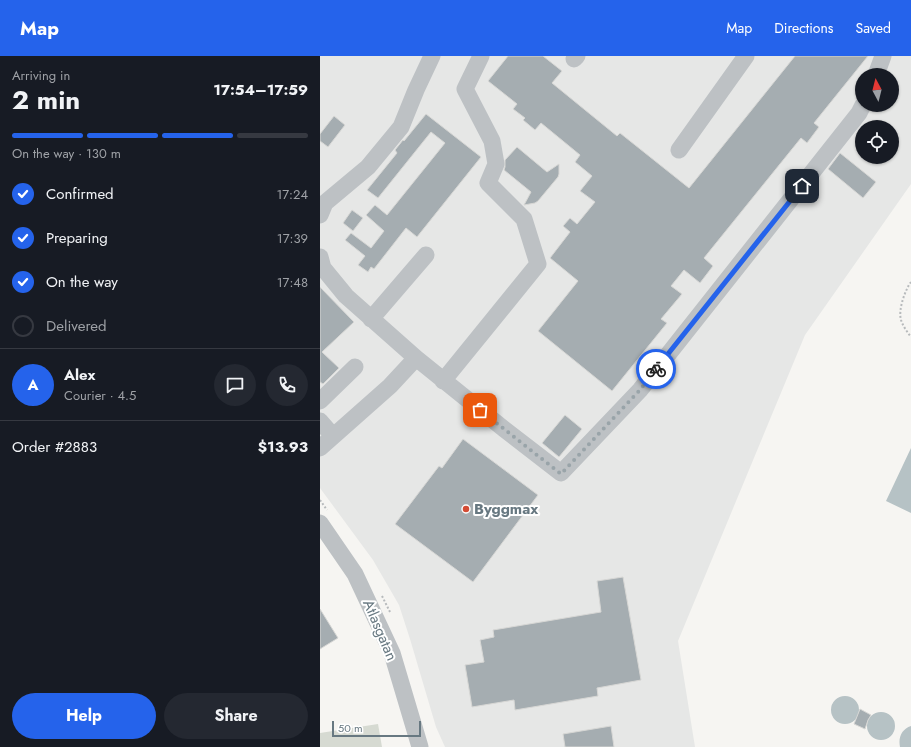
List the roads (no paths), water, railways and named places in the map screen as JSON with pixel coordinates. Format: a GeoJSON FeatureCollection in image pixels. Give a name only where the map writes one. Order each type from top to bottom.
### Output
{"type":"FeatureCollection","features":[{"type":"Feature","properties":{"kind":"street"},"geometry":{"type":"LineString","coordinates":[[320,215],[325,203],[368,167],[401,127],[432,56]]}},
{"type":"Feature","properties":{"kind":"street"},"geometry":{"type":"LineString","coordinates":[[443,381],[538,264],[524,219],[488,183],[496,164],[492,141],[465,89],[481,56]]}},
{"type":"Feature","properties":{"kind":"street"},"geometry":{"type":"LineString","coordinates":[[679,150],[746,56]]}},
{"type":"Feature","properties":{"kind":"street"},"geometry":{"type":"LineString","coordinates":[[879,68],[883,56]]}},
{"type":"Feature","properties":{"kind":"street"},"geometry":{"type":"LineString","coordinates":[[320,257],[323,268],[346,296],[443,381],[561,474],[640,390],[860,112]]}},
{"type":"Feature","properties":{"kind":"street"},"geometry":{"type":"LineString","coordinates":[[372,319],[426,255]]}},
{"type":"Feature","properties":{"kind":"street"},"geometry":{"type":"LineString","coordinates":[[320,448],[390,386],[416,358]]}},
{"type":"Feature","properties":{"kind":"street"},"geometry":{"type":"LineString","coordinates":[[320,401],[355,367]]}},
{"type":"Feature","properties":{"kind":"street"},"geometry":{"type":"LineString","coordinates":[[320,421],[333,436]]}},
{"type":"Feature","properties":{"kind":"street","name":"Atlasgatan"},"geometry":{"type":"LineString","coordinates":[[320,523],[355,574],[392,653],[420,747]]}},
{"type":"Feature","properties":{"kind":"place","name":"Byggmax"},"geometry":{"type":"Point","coordinates":[466,509]}}]}
